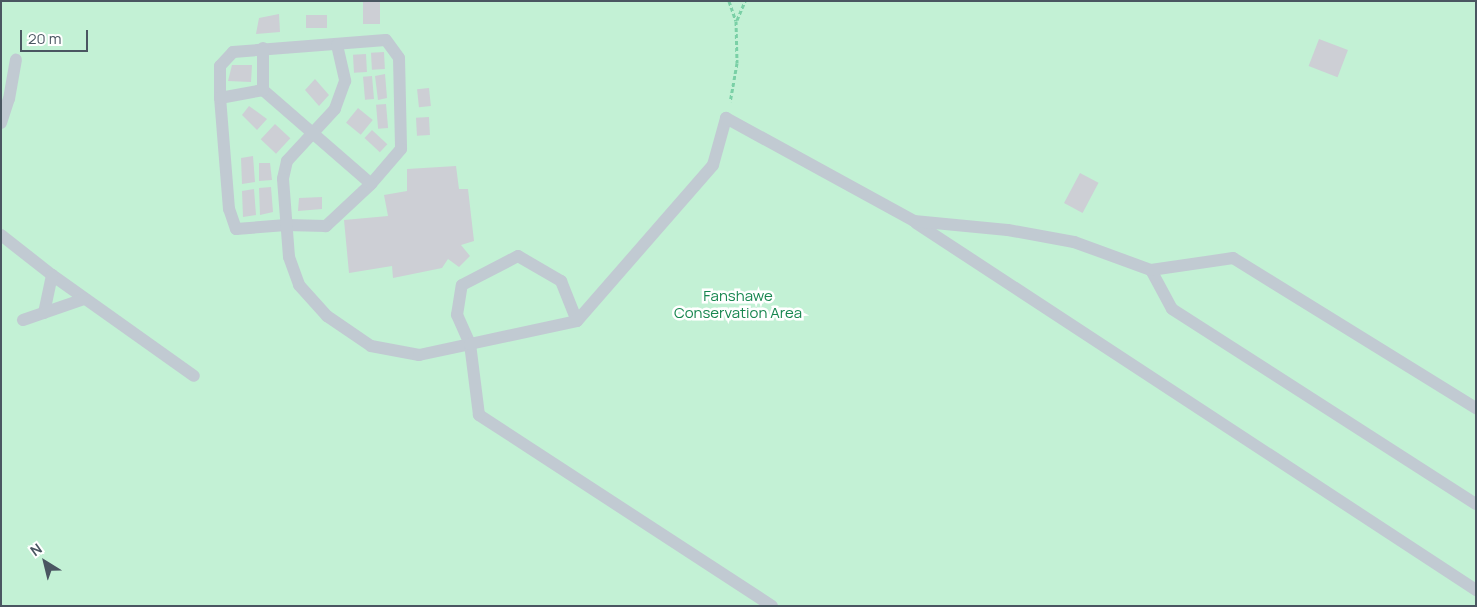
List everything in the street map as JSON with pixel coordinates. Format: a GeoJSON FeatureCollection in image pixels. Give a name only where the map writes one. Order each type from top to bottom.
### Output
{"type":"FeatureCollection","features":[{"type":"Feature","properties":{"kind":"lane"},"geometry":{"type":"LineString","coordinates":[[386,40],[399,58],[400,149],[371,184],[326,226],[286,225],[236,229],[229,208],[220,98],[220,66],[234,52],[263,48],[337,45],[386,40]]}},
{"type":"Feature","properties":{"kind":"lane"},"geometry":{"type":"LineString","coordinates":[[337,45],[345,81],[335,108],[287,162],[283,179],[289,257],[299,285],[326,316],[371,346],[419,355],[576,321],[713,166],[726,118],[914,221],[1476,590]]}},
{"type":"Feature","properties":{"kind":"lane"},"geometry":{"type":"LineString","coordinates":[[263,48],[263,90],[371,184]]}},
{"type":"Feature","properties":{"kind":"lane"},"geometry":{"type":"LineString","coordinates":[[1,123],[9,99],[16,60]]}},
{"type":"Feature","properties":{"kind":"lane"},"geometry":{"type":"LineString","coordinates":[[220,98],[263,90]]}},
{"type":"Feature","properties":{"kind":"lane"},"geometry":{"type":"LineString","coordinates":[[914,221],[1008,230],[1074,242],[1151,270],[1233,258],[1476,408]]}},
{"type":"Feature","properties":{"kind":"lane"},"geometry":{"type":"LineString","coordinates":[[1,235],[52,275],[194,376]]}},
{"type":"Feature","properties":{"kind":"lane"},"geometry":{"type":"LineString","coordinates":[[576,321],[562,282],[518,256],[462,285],[457,315],[470,344],[480,415],[772,606]]}},
{"type":"Feature","properties":{"kind":"lane"},"geometry":{"type":"LineString","coordinates":[[1151,270],[1172,308],[1476,504]]}},
{"type":"Feature","properties":{"kind":"lane"},"geometry":{"type":"LineString","coordinates":[[44,313],[52,275]]}},
{"type":"Feature","properties":{"kind":"lane"},"geometry":{"type":"LineString","coordinates":[[23,320],[84,298]]}},
{"type":"Feature","properties":{"kind":"path"},"geometry":{"type":"LineString","coordinates":[[726,118],[737,63],[736,21],[729,1]]}},
{"type":"Feature","properties":{"kind":"path"},"geometry":{"type":"LineString","coordinates":[[736,21],[745,1]]}},
{"type":"Feature","properties":{"kind":"green space","name":"Fanshawe Conservation Area"},"geometry":{"type":"Polygon","coordinates":[[[1,1],[1476,1],[1476,606],[1,606],[1,1]]]}},
{"type":"Feature","properties":{"kind":"building"},"geometry":{"type":"Polygon","coordinates":[[[363,1],[380,1],[380,24],[363,24],[363,1]]]}},
{"type":"Feature","properties":{"kind":"building"},"geometry":{"type":"Polygon","coordinates":[[[279,14],[280,32],[256,34],[259,18],[279,14]]]}},
{"type":"Feature","properties":{"kind":"building"},"geometry":{"type":"Polygon","coordinates":[[[306,15],[327,15],[327,28],[306,28],[306,15]]]}},
{"type":"Feature","properties":{"kind":"building"},"geometry":{"type":"Polygon","coordinates":[[[1319,39],[1348,50],[1338,77],[1309,66],[1319,39]]]}},
{"type":"Feature","properties":{"kind":"building"},"geometry":{"type":"Polygon","coordinates":[[[384,52],[385,69],[372,70],[371,53],[384,52]]]}},
{"type":"Feature","properties":{"kind":"building"},"geometry":{"type":"Polygon","coordinates":[[[366,54],[367,72],[354,73],[353,55],[366,54]]]}},
{"type":"Feature","properties":{"kind":"building"},"geometry":{"type":"Polygon","coordinates":[[[232,65],[252,65],[251,82],[228,81],[232,65]]]}},
{"type":"Feature","properties":{"kind":"building"},"geometry":{"type":"Polygon","coordinates":[[[385,74],[387,98],[378,100],[375,76],[385,74]]]}},
{"type":"Feature","properties":{"kind":"building"},"geometry":{"type":"Polygon","coordinates":[[[372,76],[374,99],[365,100],[363,77],[372,76]]]}},
{"type":"Feature","properties":{"kind":"building"},"geometry":{"type":"Polygon","coordinates":[[[315,79],[329,95],[319,106],[305,90],[315,79]]]}},
{"type":"Feature","properties":{"kind":"building"},"geometry":{"type":"Polygon","coordinates":[[[429,88],[431,106],[419,107],[417,89],[429,88]]]}},
{"type":"Feature","properties":{"kind":"building"},"geometry":{"type":"Polygon","coordinates":[[[386,104],[388,128],[378,129],[376,105],[386,104]]]}},
{"type":"Feature","properties":{"kind":"building"},"geometry":{"type":"Polygon","coordinates":[[[249,106],[267,119],[257,130],[242,115],[249,106]]]}},
{"type":"Feature","properties":{"kind":"building"},"geometry":{"type":"Polygon","coordinates":[[[358,108],[373,120],[361,135],[346,123],[358,108]]]}},
{"type":"Feature","properties":{"kind":"building"},"geometry":{"type":"Polygon","coordinates":[[[429,117],[430,135],[417,136],[416,118],[429,117]]]}},
{"type":"Feature","properties":{"kind":"building"},"geometry":{"type":"Polygon","coordinates":[[[275,124],[290,138],[276,154],[261,139],[275,124]]]}},
{"type":"Feature","properties":{"kind":"building"},"geometry":{"type":"Polygon","coordinates":[[[372,130],[387,144],[380,152],[364,138],[372,130]]]}},
{"type":"Feature","properties":{"kind":"building"},"geometry":{"type":"Polygon","coordinates":[[[253,156],[255,182],[242,184],[241,158],[253,156]]]}},
{"type":"Feature","properties":{"kind":"building"},"geometry":{"type":"Polygon","coordinates":[[[259,163],[270,163],[272,180],[259,181],[259,163]]]}},
{"type":"Feature","properties":{"kind":"building"},"geometry":{"type":"Polygon","coordinates":[[[456,166],[459,189],[468,189],[474,241],[461,245],[470,256],[459,267],[448,259],[442,268],[393,278],[392,266],[349,273],[344,220],[388,216],[384,195],[407,191],[407,169],[456,166]]]}},
{"type":"Feature","properties":{"kind":"building"},"geometry":{"type":"Polygon","coordinates":[[[1080,173],[1099,183],[1083,213],[1064,203],[1080,173]]]}},
{"type":"Feature","properties":{"kind":"building"},"geometry":{"type":"Polygon","coordinates":[[[271,187],[273,212],[260,215],[259,188],[271,187]]]}},
{"type":"Feature","properties":{"kind":"building"},"geometry":{"type":"Polygon","coordinates":[[[254,189],[256,215],[243,217],[242,191],[254,189]]]}},
{"type":"Feature","properties":{"kind":"building"},"geometry":{"type":"Polygon","coordinates":[[[322,197],[322,209],[298,211],[299,198],[322,197]]]}}]}
